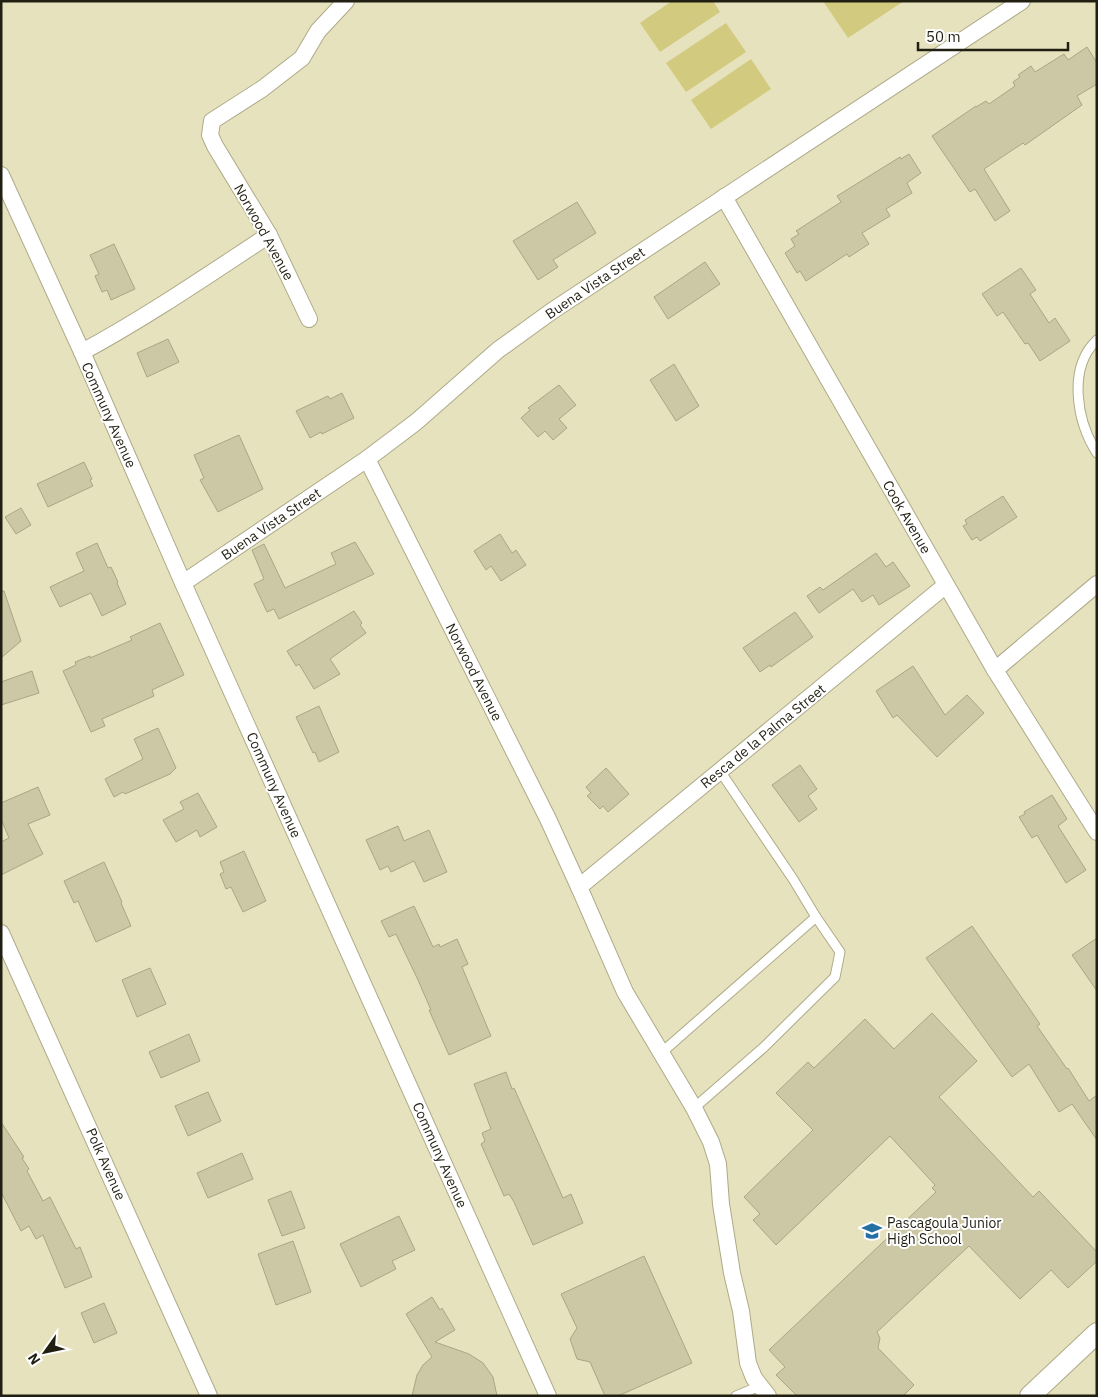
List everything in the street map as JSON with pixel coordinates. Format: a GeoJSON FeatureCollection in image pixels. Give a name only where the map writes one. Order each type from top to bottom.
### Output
{"type":"FeatureCollection","features":[{"type":"Feature","properties":{"kind":"street","name":"Norwood Avenue"},"geometry":{"type":"LineString","coordinates":[[309,319],[269,235],[210,134],[212,120],[262,89],[302,58],[318,31],[346,1]]}},
{"type":"Feature","properties":{"kind":"street","name":"Buena Vista Street"},"geometry":{"type":"LineString","coordinates":[[183,583],[367,459],[416,422],[498,350],[552,311],[1022,1]]}},
{"type":"Feature","properties":{"kind":"street","name":"Communy Avenue"},"geometry":{"type":"LineString","coordinates":[[1,175],[82,352],[183,583],[548,1396]]}},
{"type":"Feature","properties":{"kind":"street","name":"Cook Avenue"},"geometry":{"type":"LineString","coordinates":[[724,197],[995,670],[1097,832]]}},
{"type":"Feature","properties":{"kind":"street"},"geometry":{"type":"LineString","coordinates":[[82,352],[166,303],[269,235]]}},
{"type":"Feature","properties":{"kind":"street","name":"Norwood Avenue"},"geometry":{"type":"LineString","coordinates":[[367,459],[548,819],[625,992],[660,1054],[694,1108],[711,1142],[718,1164],[724,1224],[732,1273],[741,1311],[748,1363],[754,1378],[764,1391]]}},
{"type":"Feature","properties":{"kind":"street"},"geometry":{"type":"LineString","coordinates":[[995,670],[1097,584]]}},
{"type":"Feature","properties":{"kind":"street","name":"Resca de la Palma Street"},"geometry":{"type":"LineString","coordinates":[[579,887],[946,586]]}},
{"type":"Feature","properties":{"kind":"street","name":"Polk Avenue"},"geometry":{"type":"LineString","coordinates":[[1,933],[209,1396]]}},
{"type":"Feature","properties":{"kind":"street"},"geometry":{"type":"LineString","coordinates":[[1030,1396],[1094,1341]]}},
{"type":"Feature","properties":{"kind":"lane"},"geometry":{"type":"LineString","coordinates":[[1097,340],[1084,357],[1078,380],[1078,401],[1083,421],[1097,453]]}},
{"type":"Feature","properties":{"kind":"lane"},"geometry":{"type":"LineString","coordinates":[[694,1108],[763,1048],[835,977],[840,952],[720,772]]}},
{"type":"Feature","properties":{"kind":"lane"},"geometry":{"type":"LineString","coordinates":[[660,1054],[816,917]]}},
{"type":"Feature","properties":{"kind":"lane"},"geometry":{"type":"LineString","coordinates":[[736,1396],[764,1391]]}},
{"type":"Feature","properties":{"kind":"shaded area"},"geometry":{"type":"Polygon","coordinates":[[[672,1],[713,1],[720,12],[660,52],[640,23],[672,1]]]}},
{"type":"Feature","properties":{"kind":"shaded area"},"geometry":{"type":"Polygon","coordinates":[[[823,1],[904,1],[848,38],[823,1]]]}},
{"type":"Feature","properties":{"kind":"shaded area"},"geometry":{"type":"Polygon","coordinates":[[[726,23],[746,52],[686,92],[666,63],[726,23]]]}},
{"type":"Feature","properties":{"kind":"shaded area"},"geometry":{"type":"Polygon","coordinates":[[[751,59],[771,89],[711,129],[691,100],[751,59]]]}},
{"type":"Feature","properties":{"kind":"building"},"geometry":{"type":"Polygon","coordinates":[[[1087,47],[1097,63],[1097,84],[1077,96],[1082,105],[1025,145],[1023,143],[984,169],[1010,211],[995,221],[975,189],[970,192],[932,136],[976,106],[986,101],[989,104],[1015,86],[1013,82],[1020,77],[1018,75],[1031,66],[1035,72],[1064,54],[1068,60],[1087,47]]]}},
{"type":"Feature","properties":{"kind":"building"},"geometry":{"type":"Polygon","coordinates":[[[909,154],[921,173],[907,183],[912,193],[886,209],[890,216],[862,233],[869,244],[849,257],[847,254],[806,281],[800,271],[797,273],[785,253],[795,246],[791,239],[799,234],[796,231],[841,202],[837,196],[900,157],[901,159],[909,154]]]}},
{"type":"Feature","properties":{"kind":"building"},"geometry":{"type":"Polygon","coordinates":[[[577,202],[596,233],[553,260],[558,267],[538,280],[513,241],[577,202]]]}},
{"type":"Feature","properties":{"kind":"building"},"geometry":{"type":"Polygon","coordinates":[[[114,244],[135,289],[111,300],[107,290],[102,292],[95,276],[99,274],[90,255],[114,244]]]}},
{"type":"Feature","properties":{"kind":"building"},"geometry":{"type":"Polygon","coordinates":[[[705,262],[720,284],[668,319],[654,297],[705,262]]]}},
{"type":"Feature","properties":{"kind":"building"},"geometry":{"type":"Polygon","coordinates":[[[1021,268],[1036,290],[1030,294],[1049,323],[1055,318],[1070,341],[1040,361],[1028,343],[1025,344],[1003,312],[997,316],[982,294],[1021,268]]]}},
{"type":"Feature","properties":{"kind":"building"},"geometry":{"type":"Polygon","coordinates":[[[168,339],[179,362],[147,377],[137,353],[168,339]]]}},
{"type":"Feature","properties":{"kind":"building"},"geometry":{"type":"Polygon","coordinates":[[[674,364],[699,406],[676,421],[650,380],[674,364]]]}},
{"type":"Feature","properties":{"kind":"building"},"geometry":{"type":"Polygon","coordinates":[[[559,385],[576,405],[559,419],[567,428],[553,440],[545,431],[538,437],[521,418],[530,410],[528,408],[559,385]]]}},
{"type":"Feature","properties":{"kind":"building"},"geometry":{"type":"Polygon","coordinates":[[[342,393],[354,418],[310,438],[296,411],[328,396],[330,399],[342,393]]]}},
{"type":"Feature","properties":{"kind":"building"},"geometry":{"type":"Polygon","coordinates":[[[239,435],[263,489],[218,512],[200,480],[204,478],[194,455],[239,435]]]}},
{"type":"Feature","properties":{"kind":"building"},"geometry":{"type":"Polygon","coordinates":[[[84,462],[92,479],[90,480],[93,486],[48,507],[37,484],[84,462]]]}},
{"type":"Feature","properties":{"kind":"building"},"geometry":{"type":"Polygon","coordinates":[[[1003,496],[1017,517],[980,541],[977,537],[972,540],[963,526],[967,524],[965,520],[1003,496]]]}},
{"type":"Feature","properties":{"kind":"building"},"geometry":{"type":"Polygon","coordinates":[[[21,508],[31,525],[16,534],[5,517],[21,508]]]}},
{"type":"Feature","properties":{"kind":"building"},"geometry":{"type":"Polygon","coordinates":[[[500,534],[512,553],[516,550],[526,565],[501,581],[491,566],[486,570],[474,551],[500,534]]]}},
{"type":"Feature","properties":{"kind":"building"},"geometry":{"type":"Polygon","coordinates":[[[355,542],[374,574],[279,619],[274,609],[267,612],[254,584],[264,579],[252,550],[264,544],[285,588],[336,564],[331,553],[355,542]]]}},
{"type":"Feature","properties":{"kind":"building"},"geometry":{"type":"Polygon","coordinates":[[[97,543],[108,568],[111,567],[126,604],[102,616],[91,593],[60,607],[50,587],[84,571],[76,553],[97,543]]]}},
{"type":"Feature","properties":{"kind":"building"},"geometry":{"type":"Polygon","coordinates":[[[876,553],[886,567],[893,562],[910,586],[879,605],[873,595],[862,602],[853,589],[819,613],[807,596],[820,587],[823,590],[876,553]]]}},
{"type":"Feature","properties":{"kind":"building"},"geometry":{"type":"Polygon","coordinates":[[[1,591],[4,591],[21,641],[1,658],[1,591]]]}},
{"type":"Feature","properties":{"kind":"building"},"geometry":{"type":"Polygon","coordinates":[[[354,611],[366,633],[330,659],[340,674],[314,689],[299,664],[296,666],[287,651],[354,611]]]}},
{"type":"Feature","properties":{"kind":"building"},"geometry":{"type":"Polygon","coordinates":[[[795,612],[813,637],[771,667],[770,665],[760,672],[743,648],[795,612]]]}},
{"type":"Feature","properties":{"kind":"building"},"geometry":{"type":"Polygon","coordinates":[[[160,623],[184,675],[152,690],[154,696],[102,719],[105,726],[91,732],[63,671],[76,665],[75,662],[90,656],[90,658],[132,640],[130,637],[160,623]]]}},
{"type":"Feature","properties":{"kind":"building"},"geometry":{"type":"Polygon","coordinates":[[[913,666],[945,715],[967,695],[984,713],[937,757],[897,715],[893,718],[876,691],[913,666]]]}},
{"type":"Feature","properties":{"kind":"building"},"geometry":{"type":"Polygon","coordinates":[[[32,671],[39,693],[1,705],[1,682],[32,671]]]}},
{"type":"Feature","properties":{"kind":"building"},"geometry":{"type":"Polygon","coordinates":[[[319,706],[339,752],[319,762],[296,717],[319,706]]]}},
{"type":"Feature","properties":{"kind":"building"},"geometry":{"type":"Polygon","coordinates":[[[158,728],[176,768],[170,774],[114,797],[105,779],[143,759],[134,739],[158,728]]]}},
{"type":"Feature","properties":{"kind":"building"},"geometry":{"type":"Polygon","coordinates":[[[800,765],[817,789],[808,796],[817,809],[799,822],[772,785],[800,765]]]}},
{"type":"Feature","properties":{"kind":"building"},"geometry":{"type":"Polygon","coordinates":[[[606,768],[629,794],[608,812],[603,806],[600,809],[587,796],[591,793],[586,787],[606,768]]]}},
{"type":"Feature","properties":{"kind":"building"},"geometry":{"type":"Polygon","coordinates":[[[38,787],[50,815],[28,824],[43,854],[1,875],[1,842],[9,838],[1,819],[1,803],[38,787]]]}},
{"type":"Feature","properties":{"kind":"building"},"geometry":{"type":"Polygon","coordinates":[[[198,793],[217,827],[200,837],[197,830],[176,842],[163,820],[184,809],[180,802],[198,793]]]}},
{"type":"Feature","properties":{"kind":"building"},"geometry":{"type":"Polygon","coordinates":[[[1052,795],[1067,819],[1058,826],[1086,870],[1066,883],[1037,835],[1032,838],[1019,817],[1052,795]]]}},
{"type":"Feature","properties":{"kind":"building"},"geometry":{"type":"Polygon","coordinates":[[[398,826],[404,841],[429,830],[447,872],[424,882],[414,861],[391,872],[388,866],[380,870],[366,840],[398,826]]]}},
{"type":"Feature","properties":{"kind":"building"},"geometry":{"type":"Polygon","coordinates":[[[244,851],[266,901],[243,912],[231,887],[226,889],[220,874],[224,872],[220,862],[244,851]]]}},
{"type":"Feature","properties":{"kind":"building"},"geometry":{"type":"Polygon","coordinates":[[[104,862],[131,926],[96,942],[78,901],[74,903],[64,881],[104,862]]]}},
{"type":"Feature","properties":{"kind":"building"},"geometry":{"type":"Polygon","coordinates":[[[414,906],[433,947],[439,944],[440,947],[457,939],[468,964],[462,967],[491,1036],[449,1055],[418,980],[396,934],[389,937],[381,921],[414,906]]]}},
{"type":"Feature","properties":{"kind":"building"},"geometry":{"type":"Polygon","coordinates":[[[972,926],[1040,1024],[1037,1026],[1068,1068],[1089,1101],[1097,1095],[1097,1140],[1072,1104],[1059,1112],[1029,1064],[1012,1077],[926,958],[972,926]]]}},
{"type":"Feature","properties":{"kind":"building"},"geometry":{"type":"Polygon","coordinates":[[[1097,938],[1097,991],[1072,955],[1097,938]]]}},
{"type":"Feature","properties":{"kind":"building"},"geometry":{"type":"Polygon","coordinates":[[[150,968],[166,1004],[137,1017],[122,980],[150,968]]]}},
{"type":"Feature","properties":{"kind":"building"},"geometry":{"type":"Polygon","coordinates":[[[932,1013],[977,1061],[939,1097],[1033,1197],[1039,1191],[1097,1252],[1097,1261],[1068,1288],[1051,1270],[1020,1299],[969,1246],[877,1332],[880,1338],[878,1348],[914,1385],[903,1396],[797,1396],[776,1375],[785,1367],[769,1350],[936,1192],[932,1188],[935,1185],[890,1136],[776,1245],[753,1220],[760,1214],[744,1197],[813,1130],[776,1093],[808,1062],[814,1068],[865,1019],[894,1049],[932,1013]]]}},
{"type":"Feature","properties":{"kind":"building"},"geometry":{"type":"Polygon","coordinates":[[[189,1034],[200,1061],[161,1078],[149,1052],[189,1034]]]}},
{"type":"Feature","properties":{"kind":"building"},"geometry":{"type":"Polygon","coordinates":[[[506,1072],[512,1089],[514,1088],[563,1198],[571,1194],[583,1223],[533,1245],[514,1202],[509,1194],[504,1196],[481,1144],[485,1141],[482,1133],[491,1129],[474,1084],[506,1072]]]}},
{"type":"Feature","properties":{"kind":"building"},"geometry":{"type":"Polygon","coordinates":[[[208,1092],[221,1121],[188,1136],[175,1106],[208,1092]]]}},
{"type":"Feature","properties":{"kind":"building"},"geometry":{"type":"Polygon","coordinates":[[[1,1122],[24,1157],[22,1158],[29,1169],[27,1171],[43,1201],[50,1197],[76,1249],[80,1247],[92,1277],[65,1288],[43,1235],[36,1239],[29,1226],[21,1231],[1,1192],[1,1122]]]}},
{"type":"Feature","properties":{"kind":"building"},"geometry":{"type":"Polygon","coordinates":[[[242,1153],[253,1179],[208,1198],[197,1173],[242,1153]]]}},
{"type":"Feature","properties":{"kind":"building"},"geometry":{"type":"Polygon","coordinates":[[[291,1191],[305,1228],[282,1236],[268,1200],[291,1191]]]}},
{"type":"Feature","properties":{"kind":"building"},"geometry":{"type":"Polygon","coordinates":[[[399,1216],[415,1250],[392,1261],[396,1269],[361,1287],[340,1244],[399,1216]]]}},
{"type":"Feature","properties":{"kind":"building"},"geometry":{"type":"Polygon","coordinates":[[[293,1241],[311,1292],[276,1305],[258,1254],[293,1241]]]}},
{"type":"Feature","properties":{"kind":"building"},"geometry":{"type":"Polygon","coordinates":[[[644,1256],[692,1363],[618,1396],[605,1396],[590,1362],[577,1359],[570,1339],[577,1328],[561,1294],[644,1256]]]}},
{"type":"Feature","properties":{"kind":"building"},"geometry":{"type":"Polygon","coordinates":[[[432,1297],[440,1310],[442,1308],[455,1330],[435,1342],[469,1354],[483,1363],[493,1377],[497,1396],[412,1396],[417,1375],[423,1365],[432,1357],[406,1314],[432,1297]]]}},
{"type":"Feature","properties":{"kind":"building"},"geometry":{"type":"Polygon","coordinates":[[[104,1303],[117,1333],[94,1343],[81,1313],[104,1303]]]}},
{"type":"Feature","properties":{"kind":"place","name":"Pascagoula Junior High School"},"geometry":{"type":"Point","coordinates":[872,1231]}}]}
